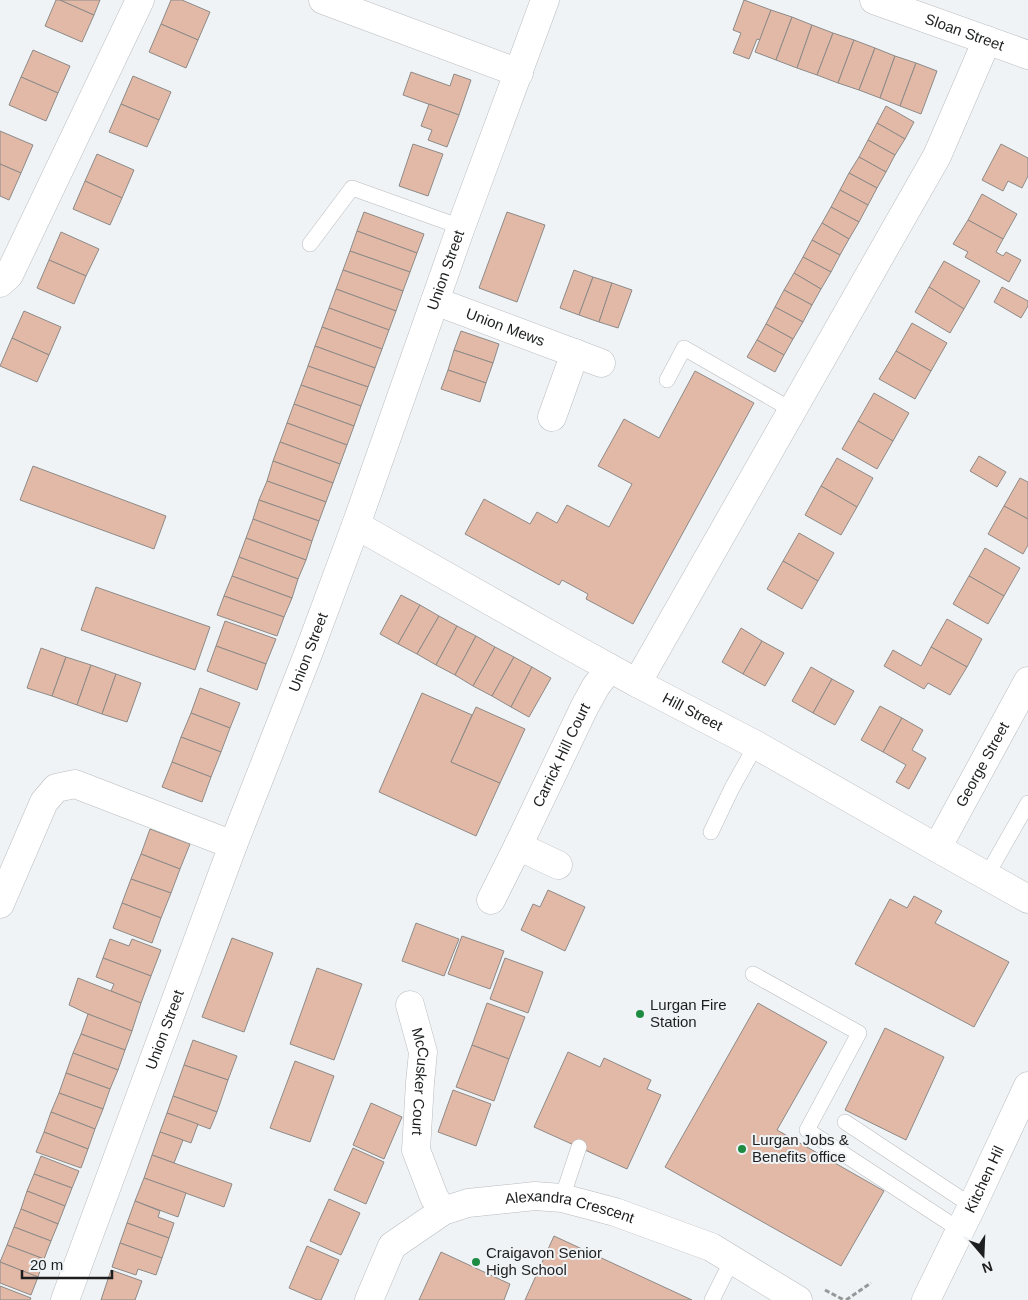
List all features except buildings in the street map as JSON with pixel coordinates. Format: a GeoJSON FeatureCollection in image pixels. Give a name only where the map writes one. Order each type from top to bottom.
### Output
{"type":"FeatureCollection","features":[{"type":"Feature","properties":{"kind":"street"},"geometry":{"type":"LineString","coordinates":[[0,283],[9,275],[140,0]]}},
{"type":"Feature","properties":{"kind":"street"},"geometry":{"type":"LineString","coordinates":[[323,0],[519,73]]}},
{"type":"Feature","properties":{"kind":"street","name":"Union Street"},"geometry":{"type":"LineString","coordinates":[[65,1300],[233,845],[356,525],[461,227],[545,0]]}},
{"type":"Feature","properties":{"kind":"street","name":"Sloan Street"},"geometry":{"type":"LineString","coordinates":[[874,0],[1028,55]]}},
{"type":"Feature","properties":{"kind":"street"},"geometry":{"type":"LineString","coordinates":[[637,683],[936,156],[987,40]]}},
{"type":"Feature","properties":{"kind":"street","name":"Union Mews"},"geometry":{"type":"LineString","coordinates":[[435,302],[601,363]]}},
{"type":"Feature","properties":{"kind":"street"},"geometry":{"type":"LineString","coordinates":[[552,417],[574,353]]}},
{"type":"Feature","properties":{"kind":"street","name":"Hill Street"},"geometry":{"type":"LineString","coordinates":[[356,525],[637,683],[756,745],[1028,899]]}},
{"type":"Feature","properties":{"kind":"street","name":"Carrick Hill Court"},"geometry":{"type":"LineString","coordinates":[[491,900],[584,708],[596,686],[610,668]]}},
{"type":"Feature","properties":{"kind":"street","name":"George Street"},"geometry":{"type":"LineString","coordinates":[[937,848],[1028,681]]}},
{"type":"Feature","properties":{"kind":"street"},"geometry":{"type":"LineString","coordinates":[[0,904],[44,802],[56,788],[75,784],[233,845]]}},
{"type":"Feature","properties":{"kind":"street"},"geometry":{"type":"LineString","coordinates":[[518,846],[558,865]]}},
{"type":"Feature","properties":{"kind":"street","name":"McCusker Court"},"geometry":{"type":"LineString","coordinates":[[410,1005],[423,1052],[416,1150],[434,1197],[444,1211]]}},
{"type":"Feature","properties":{"kind":"street","name":"Kitchen Hil"},"geometry":{"type":"LineString","coordinates":[[926,1300],[1028,1086]]}},
{"type":"Feature","properties":{"kind":"street","name":"Alexandra Crescent"},"geometry":{"type":"LineString","coordinates":[[369,1300],[392,1246],[444,1211],[468,1203],[534,1196],[562,1198],[617,1213],[711,1247],[798,1300]]}},
{"type":"Feature","properties":{"kind":"lane"},"geometry":{"type":"LineString","coordinates":[[310,244],[352,188],[461,227]]}},
{"type":"Feature","properties":{"kind":"lane"},"geometry":{"type":"LineString","coordinates":[[667,380],[684,348],[792,410]]}},
{"type":"Feature","properties":{"kind":"lane"},"geometry":{"type":"LineString","coordinates":[[710,832],[756,745]]}},
{"type":"Feature","properties":{"kind":"lane"},"geometry":{"type":"LineString","coordinates":[[987,875],[1028,803]]}},
{"type":"Feature","properties":{"kind":"lane"},"geometry":{"type":"LineString","coordinates":[[753,974],[859,1033],[807,1130],[960,1230]]}},
{"type":"Feature","properties":{"kind":"lane"},"geometry":{"type":"LineString","coordinates":[[845,1122],[972,1206]]}},
{"type":"Feature","properties":{"kind":"lane"},"geometry":{"type":"LineString","coordinates":[[562,1198],[579,1147]]}},
{"type":"Feature","properties":{"kind":"lane"},"geometry":{"type":"LineString","coordinates":[[712,1300],[732,1260]]}},
{"type":"Feature","properties":{"kind":"path"},"geometry":{"type":"LineString","coordinates":[[846,1300],[871,1284]]}},
{"type":"Feature","properties":{"kind":"place","name":"Lurgan Fire Station"},"geometry":{"type":"Point","coordinates":[640,1014]}},
{"type":"Feature","properties":{"kind":"place","name":"Lurgan Jobs & Benefits office"},"geometry":{"type":"Point","coordinates":[742,1149]}},
{"type":"Feature","properties":{"kind":"place","name":"Craigavon Senior High School"},"geometry":{"type":"Point","coordinates":[476,1262]}}]}
